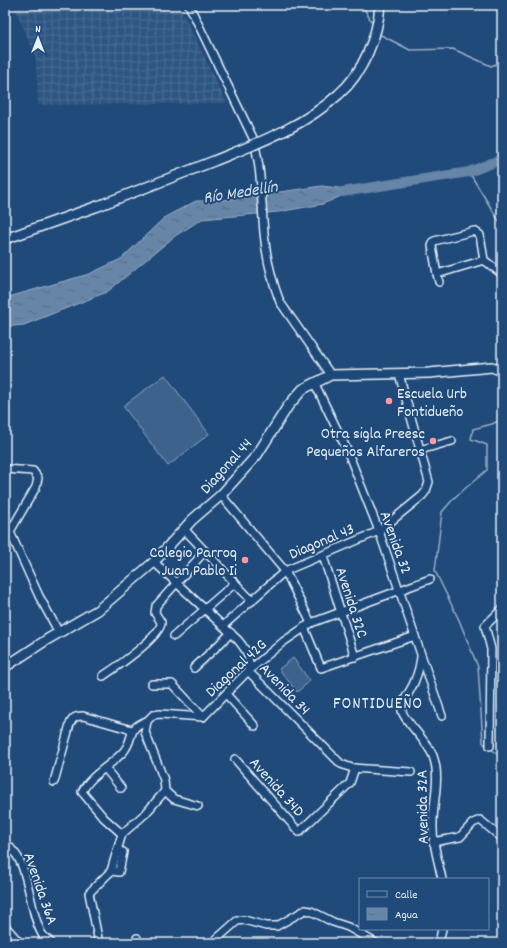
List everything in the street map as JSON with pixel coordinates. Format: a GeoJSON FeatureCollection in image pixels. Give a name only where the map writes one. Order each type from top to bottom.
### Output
{"type":"FeatureCollection","features":[{"type":"Feature","properties":{"kind":"main road"},"geometry":{"type":"LineString","coordinates":[[6,239],[98,206],[284,131],[318,111],[340,94],[364,60],[374,38],[380,5]]}},
{"type":"Feature","properties":{"kind":"main road","name":"Diagonal 44"},"geometry":{"type":"LineString","coordinates":[[5,666],[42,642],[98,610],[154,562],[184,529],[221,495],[257,455],[288,406],[303,389],[314,382],[331,375],[399,374],[492,367],[502,371]]}},
{"type":"Feature","properties":{"kind":"street"},"geometry":{"type":"LineString","coordinates":[[189,5],[253,138],[260,159],[264,234],[273,280],[280,302],[331,375]]}},
{"type":"Feature","properties":{"kind":"street"},"geometry":{"type":"LineString","coordinates":[[439,282],[432,246],[434,241],[474,231],[480,235],[484,260],[502,274]]}},
{"type":"Feature","properties":{"kind":"street"},"geometry":{"type":"LineString","coordinates":[[437,274],[484,260]]}},
{"type":"Feature","properties":{"kind":"street"},"geometry":{"type":"LineString","coordinates":[[399,374],[420,450],[452,441]]}},
{"type":"Feature","properties":{"kind":"street","name":"Avenida 32"},"geometry":{"type":"LineString","coordinates":[[314,382],[347,450],[379,532],[422,653],[430,683],[442,716]]}},
{"type":"Feature","properties":{"kind":"street","name":"Diagonal 43"},"geometry":{"type":"LineString","coordinates":[[223,626],[285,571],[379,532],[422,496],[429,482],[420,450]]}},
{"type":"Feature","properties":{"kind":"street"},"geometry":{"type":"LineString","coordinates":[[5,469],[32,471],[38,478],[36,487],[5,540]]}},
{"type":"Feature","properties":{"kind":"street"},"geometry":{"type":"LineString","coordinates":[[221,495],[285,571],[311,623]]}},
{"type":"Feature","properties":{"kind":"street"},"geometry":{"type":"LineString","coordinates":[[184,529],[252,601]]}},
{"type":"Feature","properties":{"kind":"street"},"geometry":{"type":"LineString","coordinates":[[10,532],[39,596],[56,627]]}},
{"type":"Feature","properties":{"kind":"street"},"geometry":{"type":"LineString","coordinates":[[103,676],[143,645],[160,628],[160,622],[155,613],[156,606],[205,551]]}},
{"type":"Feature","properties":{"kind":"street","name":"Avenida 32C"},"geometry":{"type":"LineString","coordinates":[[323,556],[355,657]]}},
{"type":"Feature","properties":{"kind":"street","name":"Avenida 34"},"geometry":{"type":"LineString","coordinates":[[154,562],[175,584],[231,633],[248,652],[250,660],[248,671],[341,764],[355,768],[412,772]]}},
{"type":"Feature","properties":{"kind":"street","name":"Diagonal 42G"},"geometry":{"type":"LineString","coordinates":[[147,721],[153,715],[160,714],[203,717],[248,671],[304,627],[340,611],[430,579]]}},
{"type":"Feature","properties":{"kind":"street"},"geometry":{"type":"LineString","coordinates":[[174,636],[235,583]]}},
{"type":"Feature","properties":{"kind":"street"},"geometry":{"type":"LineString","coordinates":[[490,746],[491,649],[485,626],[502,609]]}},
{"type":"Feature","properties":{"kind":"street"},"geometry":{"type":"LineString","coordinates":[[304,627],[320,668],[415,636]]}},
{"type":"Feature","properties":{"kind":"street"},"geometry":{"type":"LineString","coordinates":[[194,668],[231,633]]}},
{"type":"Feature","properties":{"kind":"street","name":"Avenida 32A"},"geometry":{"type":"LineString","coordinates":[[422,653],[416,680],[403,705],[402,711],[404,717],[420,734],[434,757],[436,768],[433,822],[434,842],[442,878]]}},
{"type":"Feature","properties":{"kind":"street"},"geometry":{"type":"LineString","coordinates":[[152,684],[172,684],[203,717]]}},
{"type":"Feature","properties":{"kind":"street"},"geometry":{"type":"LineString","coordinates":[[226,694],[255,726]]}},
{"type":"Feature","properties":{"kind":"street"},"geometry":{"type":"LineString","coordinates":[[54,782],[70,724],[76,716],[83,716],[132,730]]}},
{"type":"Feature","properties":{"kind":"street"},"geometry":{"type":"LineString","coordinates":[[122,834],[104,818],[82,794],[82,790],[124,750],[135,726],[147,721]]}},
{"type":"Feature","properties":{"kind":"street"},"geometry":{"type":"LineString","coordinates":[[147,721],[145,732],[164,780],[165,791],[174,799],[198,806]]}},
{"type":"Feature","properties":{"kind":"street","name":"Avenida 34D"},"geometry":{"type":"LineString","coordinates":[[235,760],[300,832],[350,783],[355,768]]}},
{"type":"Feature","properties":{"kind":"street"},"geometry":{"type":"LineString","coordinates":[[105,768],[121,788]]}},
{"type":"Feature","properties":{"kind":"street"},"geometry":{"type":"LineString","coordinates":[[99,943],[88,893],[111,871],[122,834],[146,813],[165,791]]}},
{"type":"Feature","properties":{"kind":"street"},"geometry":{"type":"LineString","coordinates":[[434,842],[460,836],[473,823],[480,820],[502,838]]}},
{"type":"Feature","properties":{"kind":"street"},"geometry":{"type":"LineString","coordinates":[[5,855],[8,846]]}},
{"type":"Feature","properties":{"kind":"street","name":"Avenida 36A"},"geometry":{"type":"LineString","coordinates":[[8,846],[13,849],[22,867],[42,934],[51,943]]}},
{"type":"Feature","properties":{"kind":"street"},"geometry":{"type":"LineString","coordinates":[[212,943],[237,921],[244,920],[266,926],[277,926],[306,910],[333,922],[348,926],[376,943]]}},
{"type":"Feature","properties":{"kind":"street"},"geometry":{"type":"LineString","coordinates":[[5,926],[20,943]]}},
{"type":"Feature","properties":{"kind":"street"},"geometry":{"type":"LineString","coordinates":[[439,943],[442,930]]}},
{"type":"Feature","properties":{"kind":"shaded area"},"geometry":{"type":"Polygon","coordinates":[[[22,5],[179,5],[227,103],[38,105],[36,58],[15,8],[22,5]]]}},
{"type":"Feature","properties":{"kind":"shaded area"},"geometry":{"type":"Polygon","coordinates":[[[165,375],[209,434],[168,466],[123,406],[165,375]]]}},
{"type":"Feature","properties":{"kind":"shaded area"},"geometry":{"type":"Polygon","coordinates":[[[293,658],[310,681],[297,692],[279,669],[293,658]]]}},
{"type":"Feature","properties":{"kind":"water"},"geometry":{"type":"Polygon","coordinates":[[[322,186],[355,190],[323,204],[278,212],[202,219],[175,236],[107,292],[24,325],[5,327],[5,298],[89,274],[121,259],[165,217],[196,201],[216,201],[322,186]]]}},
{"type":"Feature","properties":{"kind":"waterway"},"geometry":{"type":"LineString","coordinates":[[362,5],[373,24]]}},
{"type":"Feature","properties":{"kind":"waterway"},"geometry":{"type":"LineString","coordinates":[[379,34],[410,50],[453,49],[491,66],[502,62]]}},
{"type":"Feature","properties":{"kind":"waterway","name":"Río Medellín"},"geometry":{"type":"LineString","coordinates":[[342,192],[469,172],[502,159]]}},
{"type":"Feature","properties":{"kind":"waterway"},"geometry":{"type":"LineString","coordinates":[[469,172],[502,226]]}},
{"type":"Feature","properties":{"kind":"waterway"},"geometry":{"type":"LineString","coordinates":[[502,380],[500,383],[502,405]]}},
{"type":"Feature","properties":{"kind":"waterway"},"geometry":{"type":"LineString","coordinates":[[488,747],[483,743],[478,667],[459,620],[435,571],[442,512],[455,497],[487,470],[487,445],[471,439],[473,429],[492,424],[502,419]]}},
{"type":"Feature","properties":{"kind":"waterway"},"geometry":{"type":"LineString","coordinates":[[491,749],[502,757]]}},
{"type":"Feature","properties":{"kind":"place","name":"Escuela Urb Fontidueño"},"geometry":{"type":"Point","coordinates":[389,401]}},
{"type":"Feature","properties":{"kind":"place","name":"Otra sigla Preesc Pequeños Alfareros"},"geometry":{"type":"Point","coordinates":[433,441]}},
{"type":"Feature","properties":{"kind":"place","name":"Colegio Parroq Juan Pablo Ii"},"geometry":{"type":"Point","coordinates":[245,560]}},
{"type":"Feature","properties":{"kind":"district","name":"FONTIDUEÑO"},"geometry":{"type":"Point","coordinates":[378,702]}}]}
